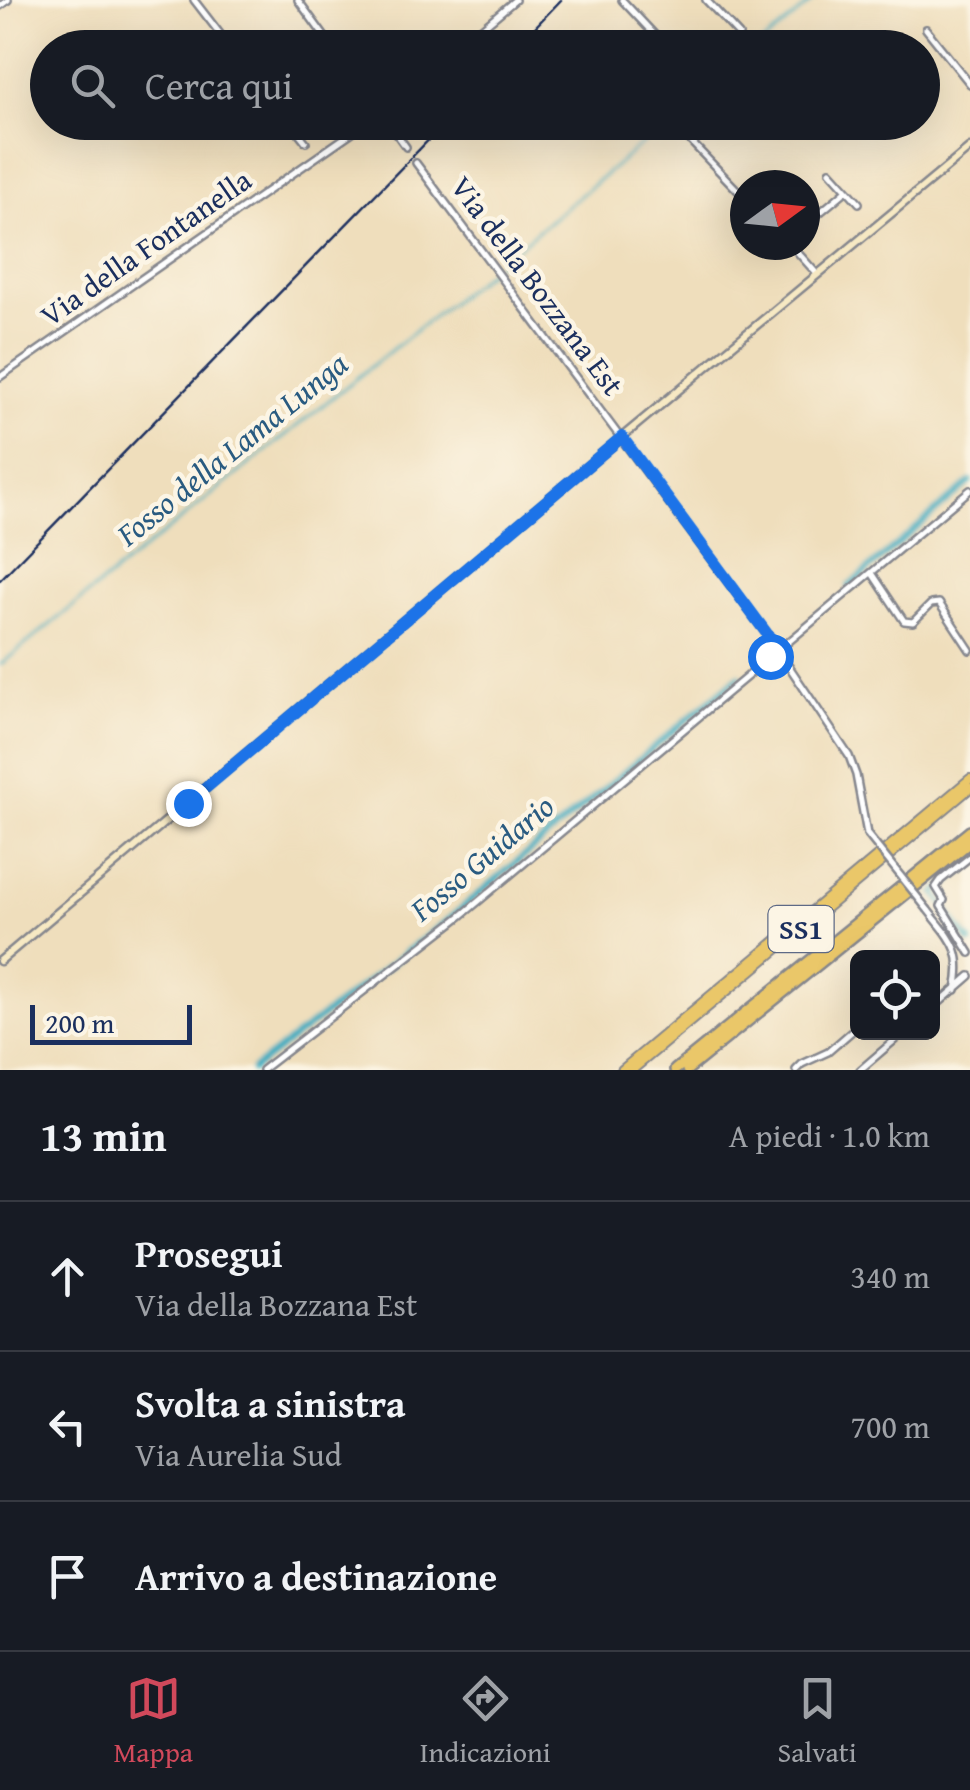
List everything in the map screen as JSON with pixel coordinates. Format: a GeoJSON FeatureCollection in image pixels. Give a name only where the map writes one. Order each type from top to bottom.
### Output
{"type":"FeatureCollection","features":[{"type":"Feature","properties":{"kind":"highway","name":"SS1"},"geometry":{"type":"LineString","coordinates":[[622,1070],[970,780]]}},
{"type":"Feature","properties":{"kind":"highway","name":"SS1"},"geometry":{"type":"LineString","coordinates":[[632,1070],[970,788]]}},
{"type":"Feature","properties":{"kind":"highway"},"geometry":{"type":"LineString","coordinates":[[675,1070],[970,831]]}},
{"type":"Feature","properties":{"kind":"highway"},"geometry":{"type":"LineString","coordinates":[[688,1070],[970,842]]}},
{"type":"Feature","properties":{"kind":"main road"},"geometry":{"type":"LineString","coordinates":[[0,960],[969,150]]}},
{"type":"Feature","properties":{"kind":"street"},"geometry":{"type":"LineString","coordinates":[[0,6],[8,0]]}},
{"type":"Feature","properties":{"kind":"street"},"geometry":{"type":"LineString","coordinates":[[194,0],[218,30]]}},
{"type":"Feature","properties":{"kind":"street"},"geometry":{"type":"LineString","coordinates":[[298,0],[320,30]]}},
{"type":"Feature","properties":{"kind":"street"},"geometry":{"type":"LineString","coordinates":[[479,30],[515,0]]}},
{"type":"Feature","properties":{"kind":"street"},"geometry":{"type":"LineString","coordinates":[[622,0],[650,30]]}},
{"type":"Feature","properties":{"kind":"street"},"geometry":{"type":"LineString","coordinates":[[706,0],[735,30]]}},
{"type":"Feature","properties":{"kind":"street"},"geometry":{"type":"LineString","coordinates":[[940,46],[970,84]]}},
{"type":"Feature","properties":{"kind":"street","name":"Via della Fontanella"},"geometry":{"type":"LineString","coordinates":[[0,377],[340,140]]}},
{"type":"Feature","properties":{"kind":"street"},"geometry":{"type":"LineString","coordinates":[[401,140],[406,147]]}},
{"type":"Feature","properties":{"kind":"street"},"geometry":{"type":"LineString","coordinates":[[689,140],[730,182]]}},
{"type":"Feature","properties":{"kind":"street","name":"Via della Bozzana Est"},"geometry":{"type":"LineString","coordinates":[[416,162],[779,650],[849,756],[868,834],[956,947],[960,972],[956,990]]}},
{"type":"Feature","properties":{"kind":"street"},"geometry":{"type":"LineString","coordinates":[[830,171],[859,203]]}},
{"type":"Feature","properties":{"kind":"street"},"geometry":{"type":"LineString","coordinates":[[820,212],[847,190]]}},
{"type":"Feature","properties":{"kind":"street"},"geometry":{"type":"LineString","coordinates":[[804,260],[817,274]]}},
{"type":"Feature","properties":{"kind":"street"},"geometry":{"type":"LineString","coordinates":[[262,1070],[461,916],[970,490]]}},
{"type":"Feature","properties":{"kind":"street"},"geometry":{"type":"LineString","coordinates":[[872,573],[904,621],[912,622],[931,604],[939,603],[970,650]]}},
{"type":"Feature","properties":{"kind":"street"},"geometry":{"type":"LineString","coordinates":[[970,857],[942,880],[938,890],[970,953]]}},
{"type":"Feature","properties":{"kind":"street"},"geometry":{"type":"LineString","coordinates":[[940,1003],[970,976]]}},
{"type":"Feature","properties":{"kind":"street"},"geometry":{"type":"LineString","coordinates":[[796,1070],[828,1052],[850,1033]]}},
{"type":"Feature","properties":{"kind":"street"},"geometry":{"type":"LineString","coordinates":[[860,1070],[896,1040]]}},
{"type":"Feature","properties":{"kind":"waterway","name":"Fosso della Lama Lunga"},"geometry":{"type":"LineString","coordinates":[[778,30],[814,0]]}},
{"type":"Feature","properties":{"kind":"waterway","name":"Fosso della Lama Lunga"},"geometry":{"type":"LineString","coordinates":[[497,265],[646,140]]}},
{"type":"Feature","properties":{"kind":"waterway","name":"Fosso della Lama Lunga"},"geometry":{"type":"LineString","coordinates":[[0,665],[492,269]]}},
{"type":"Feature","properties":{"kind":"waterway","name":"Fosso Guidario"},"geometry":{"type":"LineString","coordinates":[[849,586],[970,482]]}},
{"type":"Feature","properties":{"kind":"waterway","name":"Fosso Guidario"},"geometry":{"type":"LineString","coordinates":[[252,1070],[440,926],[739,676]]}},
{"type":"Feature","properties":{"kind":"waterway"},"geometry":{"type":"LineString","coordinates":[[970,865],[935,893],[970,942]]}},
{"type":"Feature","properties":{"kind":"railway"},"geometry":{"type":"LineString","coordinates":[[532,30],[561,0]]}},
{"type":"Feature","properties":{"kind":"railway"},"geometry":{"type":"LineString","coordinates":[[0,580],[428,140]]}},
{"type":"Feature","properties":{"kind":"route"},"geometry":{"type":"LineString","coordinates":[[188,803],[622,437],[779,650],[770,656]]}}]}
